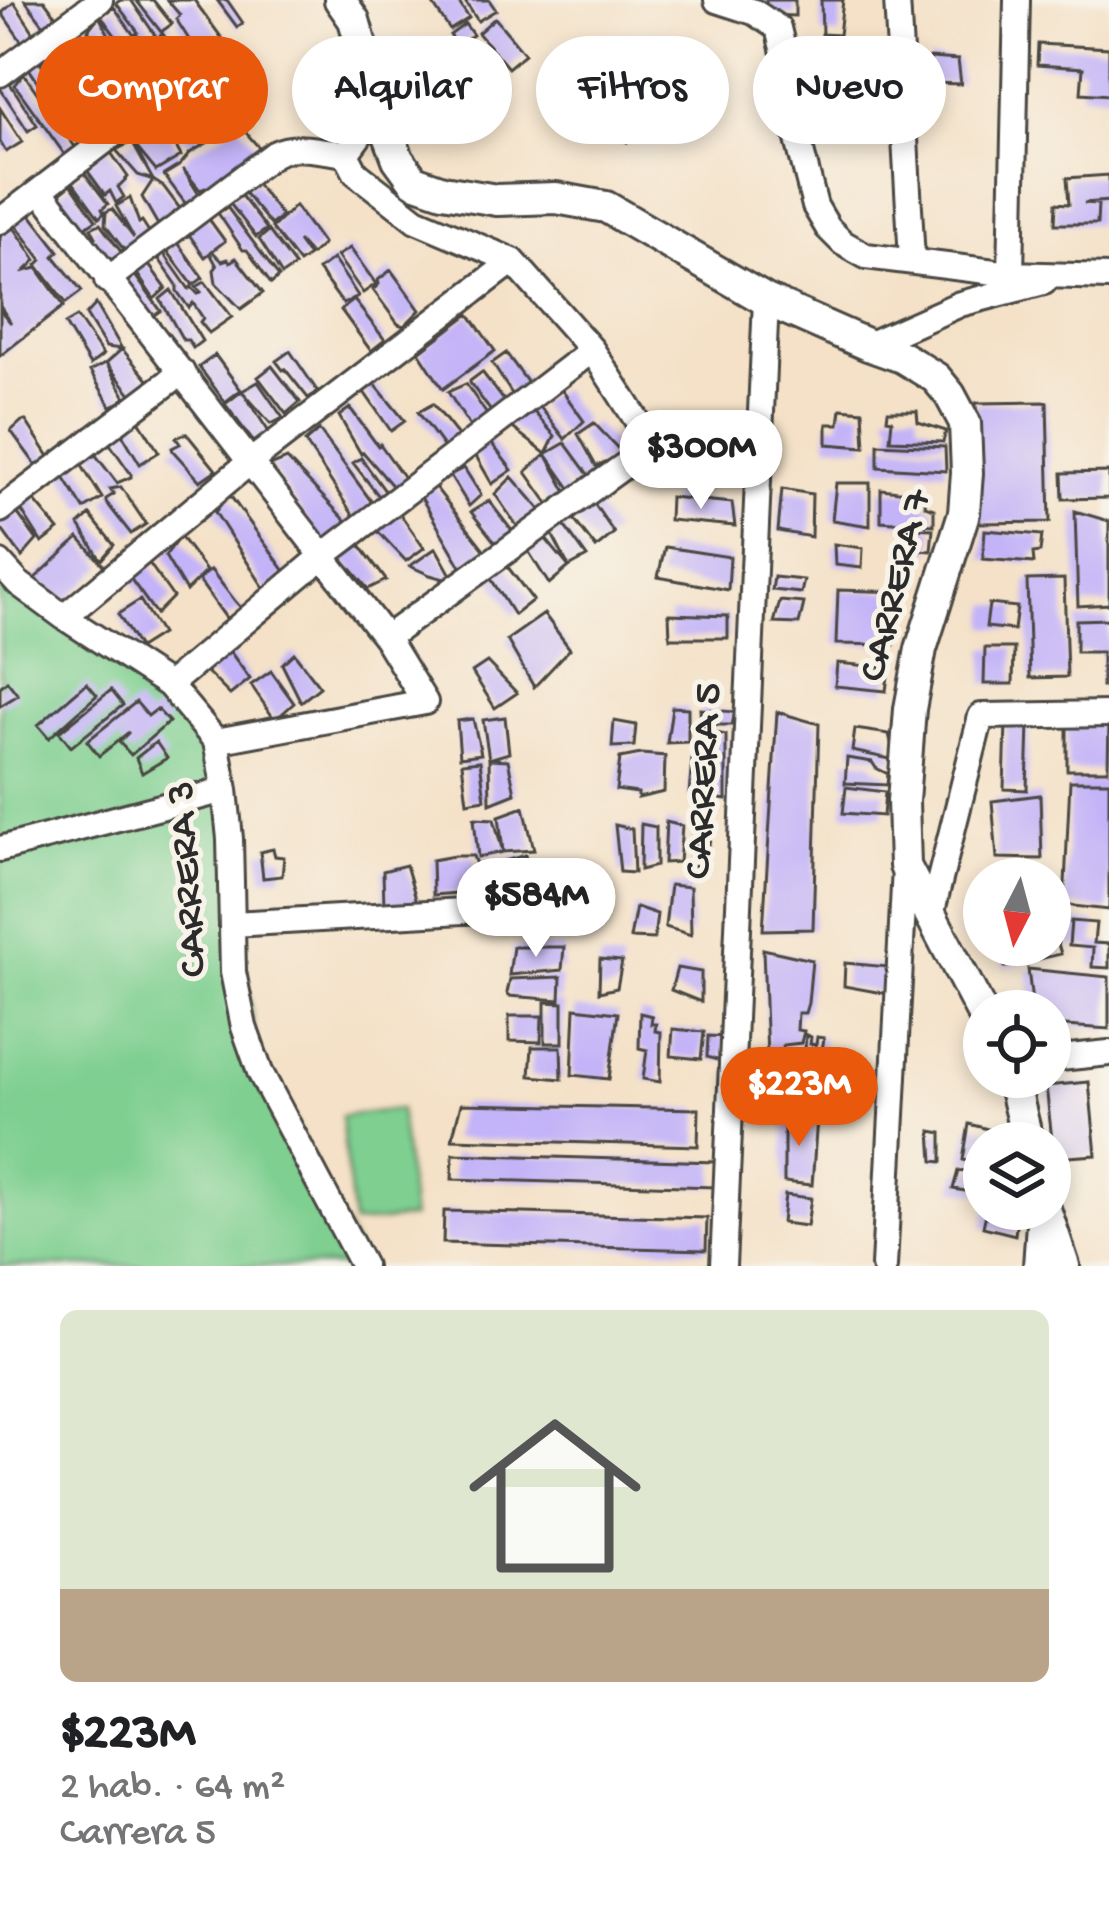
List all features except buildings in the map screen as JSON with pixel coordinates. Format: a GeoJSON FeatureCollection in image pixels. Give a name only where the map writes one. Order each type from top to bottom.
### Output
{"type":"FeatureCollection","features":[{"type":"Feature","properties":{"kind":"street"},"geometry":{"type":"LineString","coordinates":[[0,74],[100,0]]}},
{"type":"Feature","properties":{"kind":"street"},"geometry":{"type":"LineString","coordinates":[[340,0],[358,36]]}},
{"type":"Feature","properties":{"kind":"street"},"geometry":{"type":"LineString","coordinates":[[897,0],[913,260]]}},
{"type":"Feature","properties":{"kind":"street"},"geometry":{"type":"LineString","coordinates":[[1010,274],[1017,0]]}},
{"type":"Feature","properties":{"kind":"street"},"geometry":{"type":"LineString","coordinates":[[722,1],[754,12],[778,28],[788,96],[815,206],[843,243],[866,256],[1010,274],[1109,277]]}},
{"type":"Feature","properties":{"kind":"street"},"geometry":{"type":"LineString","coordinates":[[0,221],[102,144]]}},
{"type":"Feature","properties":{"kind":"street"},"geometry":{"type":"LineString","coordinates":[[346,154],[353,144]]}},
{"type":"Feature","properties":{"kind":"street","name":"CARRERA 7"},"geometry":{"type":"LineString","coordinates":[[392,144],[414,182],[443,191],[497,200],[556,198],[606,207],[766,300],[902,357],[936,378],[950,394],[965,423],[964,513],[921,649],[910,709],[903,801],[905,866]]}},
{"type":"Feature","properties":{"kind":"street"},"geometry":{"type":"LineString","coordinates":[[107,280],[283,149],[346,154]]}},
{"type":"Feature","properties":{"kind":"street"},"geometry":{"type":"LineString","coordinates":[[346,154],[356,173],[416,220],[513,260],[592,350],[653,445],[386,638]]}},
{"type":"Feature","properties":{"kind":"street"},"geometry":{"type":"LineString","coordinates":[[41,191],[386,638],[425,702],[217,740]]}},
{"type":"Feature","properties":{"kind":"street"},"geometry":{"type":"LineString","coordinates":[[64,617],[250,462],[513,260]]}},
{"type":"Feature","properties":{"kind":"street"},"geometry":{"type":"LineString","coordinates":[[868,345],[961,304],[1070,276]]}},
{"type":"Feature","properties":{"kind":"street","name":"CARRERA 5"},"geometry":{"type":"LineString","coordinates":[[723,1266],[766,300]]}},
{"type":"Feature","properties":{"kind":"street"},"geometry":{"type":"LineString","coordinates":[[169,685],[323,556],[592,350]]}},
{"type":"Feature","properties":{"kind":"street"},"geometry":{"type":"LineString","coordinates":[[0,510],[182,372]]}},
{"type":"Feature","properties":{"kind":"street","name":"CARRERA 3"},"geometry":{"type":"LineString","coordinates":[[0,563],[18,583],[64,617],[169,685],[217,740],[225,790],[233,972],[244,1027],[260,1072],[363,1266]]}},
{"type":"Feature","properties":{"kind":"street"},"geometry":{"type":"LineString","coordinates":[[931,915],[981,716],[1109,714]]}},
{"type":"Feature","properties":{"kind":"street"},"geometry":{"type":"LineString","coordinates":[[0,849],[225,790]]}},
{"type":"Feature","properties":{"kind":"street"},"geometry":{"type":"LineString","coordinates":[[905,866],[970,990]]}},
{"type":"Feature","properties":{"kind":"street"},"geometry":{"type":"LineString","coordinates":[[884,1266],[905,866]]}},
{"type":"Feature","properties":{"kind":"street"},"geometry":{"type":"LineString","coordinates":[[232,924],[481,910]]}},
{"type":"Feature","properties":{"kind":"street"},"geometry":{"type":"LineString","coordinates":[[1071,1057],[1109,1053]]}},
{"type":"Feature","properties":{"kind":"street"},"geometry":{"type":"LineString","coordinates":[[1036,1266],[1040,1230]]}},
{"type":"Feature","properties":{"kind":"street"},"geometry":{"type":"LineString","coordinates":[[1050,1230],[1064,1266]]}},
{"type":"Feature","properties":{"kind":"green space"},"geometry":{"type":"Polygon","coordinates":[[[0,563],[169,685],[216,741],[256,1046],[365,1266],[0,1266],[0,563]]]}},
{"type":"Feature","properties":{"kind":"green space"},"geometry":{"type":"Polygon","coordinates":[[[400,1109],[412,1218],[353,1224],[341,1116],[400,1109]]]}}]}
